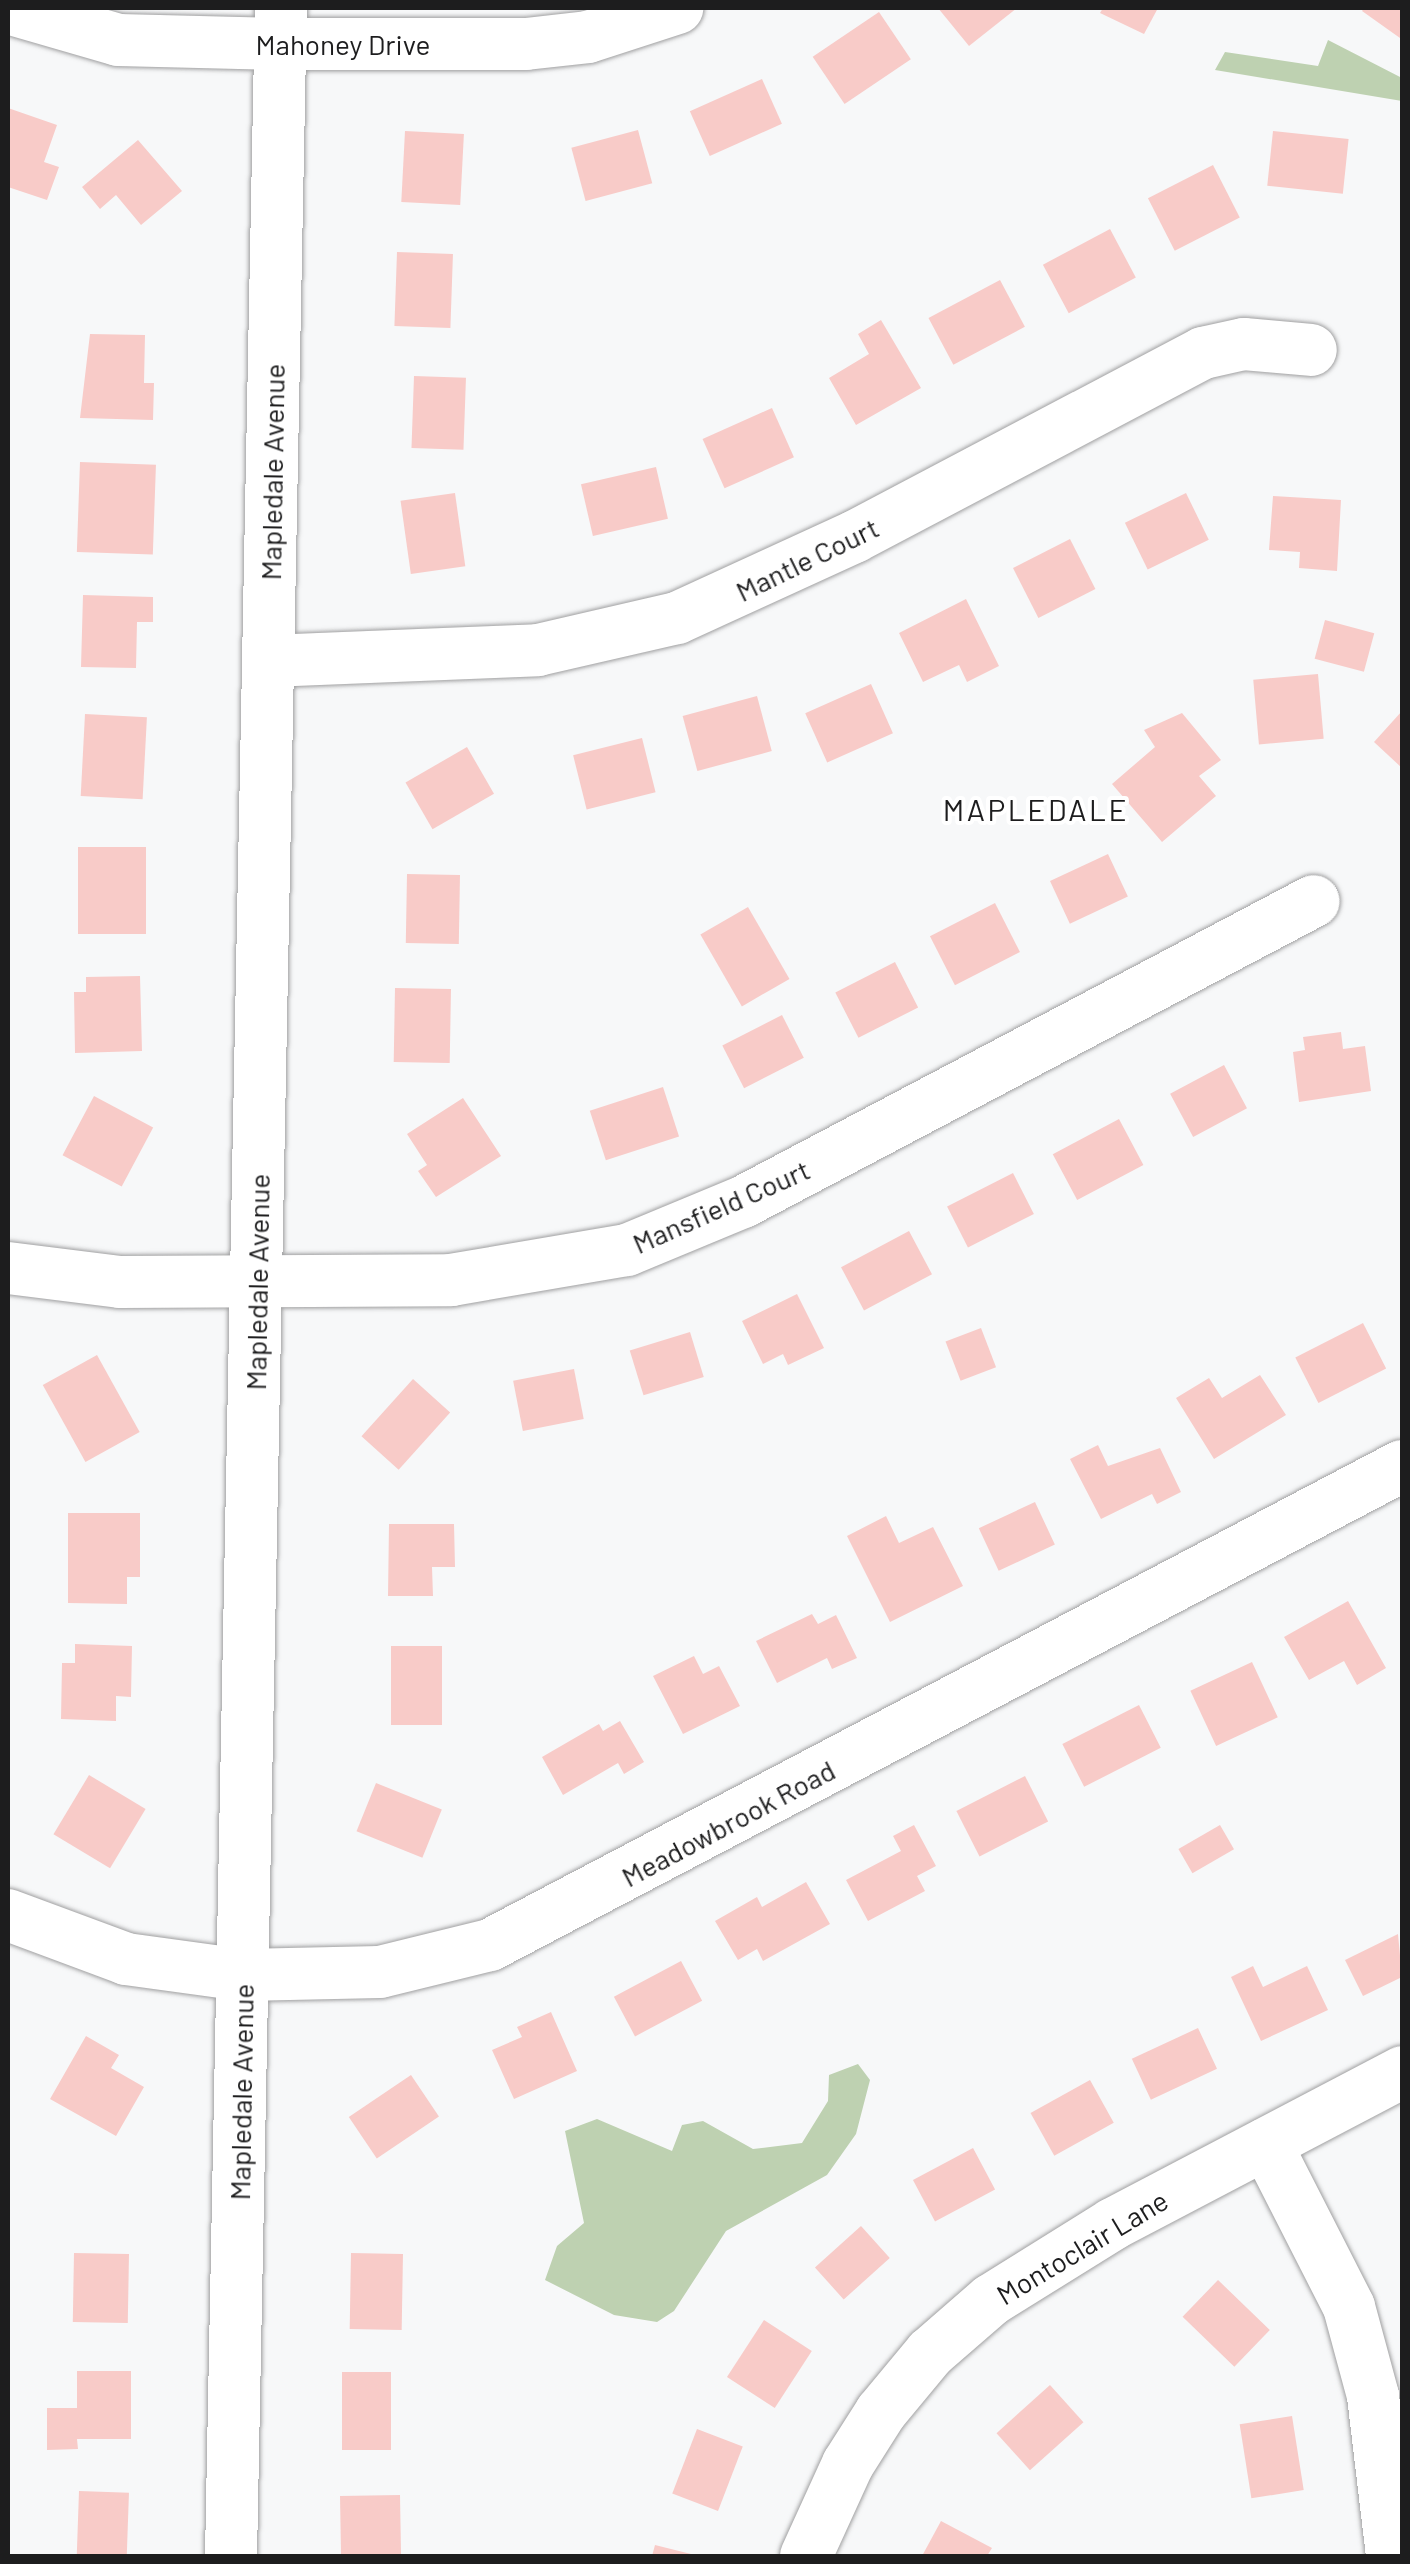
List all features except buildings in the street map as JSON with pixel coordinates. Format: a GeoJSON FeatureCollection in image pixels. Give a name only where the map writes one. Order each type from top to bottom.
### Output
{"type":"FeatureCollection","features":[{"type":"Feature","properties":{"kind":"street","name":"Mahoney Drive"},"geometry":{"type":"LineString","coordinates":[[8,8],[118,40],[281,26],[526,44],[588,37],[677,8]]}},
{"type":"Feature","properties":{"kind":"street","name":"Mapledale Avenue"},"geometry":{"type":"LineString","coordinates":[[231,2556],[281,26]]}},
{"type":"Feature","properties":{"kind":"street","name":"Mantle Court"},"geometry":{"type":"LineString","coordinates":[[269,660],[538,650],[677,618],[854,537],[1203,353],[1244,344],[1311,350]]}},
{"type":"Feature","properties":{"kind":"street","name":"Mansfield Court"},"geometry":{"type":"LineString","coordinates":[[8,1268],[89,1281],[256,1281],[514,1273],[671,1235],[1314,901]]}},
{"type":"Feature","properties":{"kind":"street","name":"Meadowbrook Road"},"geometry":{"type":"LineString","coordinates":[[8,1915],[126,1960],[244,1975],[380,1972],[490,1945],[1402,1466]]}},
{"type":"Feature","properties":{"kind":"street","name":"Montoclair Lane"},"geometry":{"type":"LineString","coordinates":[[806,2556],[848,2464],[930,2353],[1043,2263],[1402,2072]]}},
{"type":"Feature","properties":{"kind":"street"},"geometry":{"type":"LineString","coordinates":[[1266,2144],[1349,2306],[1373,2396],[1392,2556]]}},
{"type":"Feature","properties":{"kind":"green space"},"geometry":{"type":"Polygon","coordinates":[[[1328,40],[1402,78],[1402,101],[1215,70],[1225,52],[1318,66],[1328,40]]]}},
{"type":"Feature","properties":{"kind":"green space"},"geometry":{"type":"Polygon","coordinates":[[[858,2064],[870,2080],[856,2134],[827,2175],[726,2231],[674,2311],[657,2322],[614,2315],[545,2280],[557,2246],[584,2223],[565,2131],[597,2119],[672,2151],[682,2125],[703,2121],[753,2149],[802,2143],[828,2101],[829,2075],[858,2064]]]}},
{"type":"Feature","properties":{"kind":"district","name":"MAPLEDALE"},"geometry":{"type":"Point","coordinates":[1036,809]}}]}
